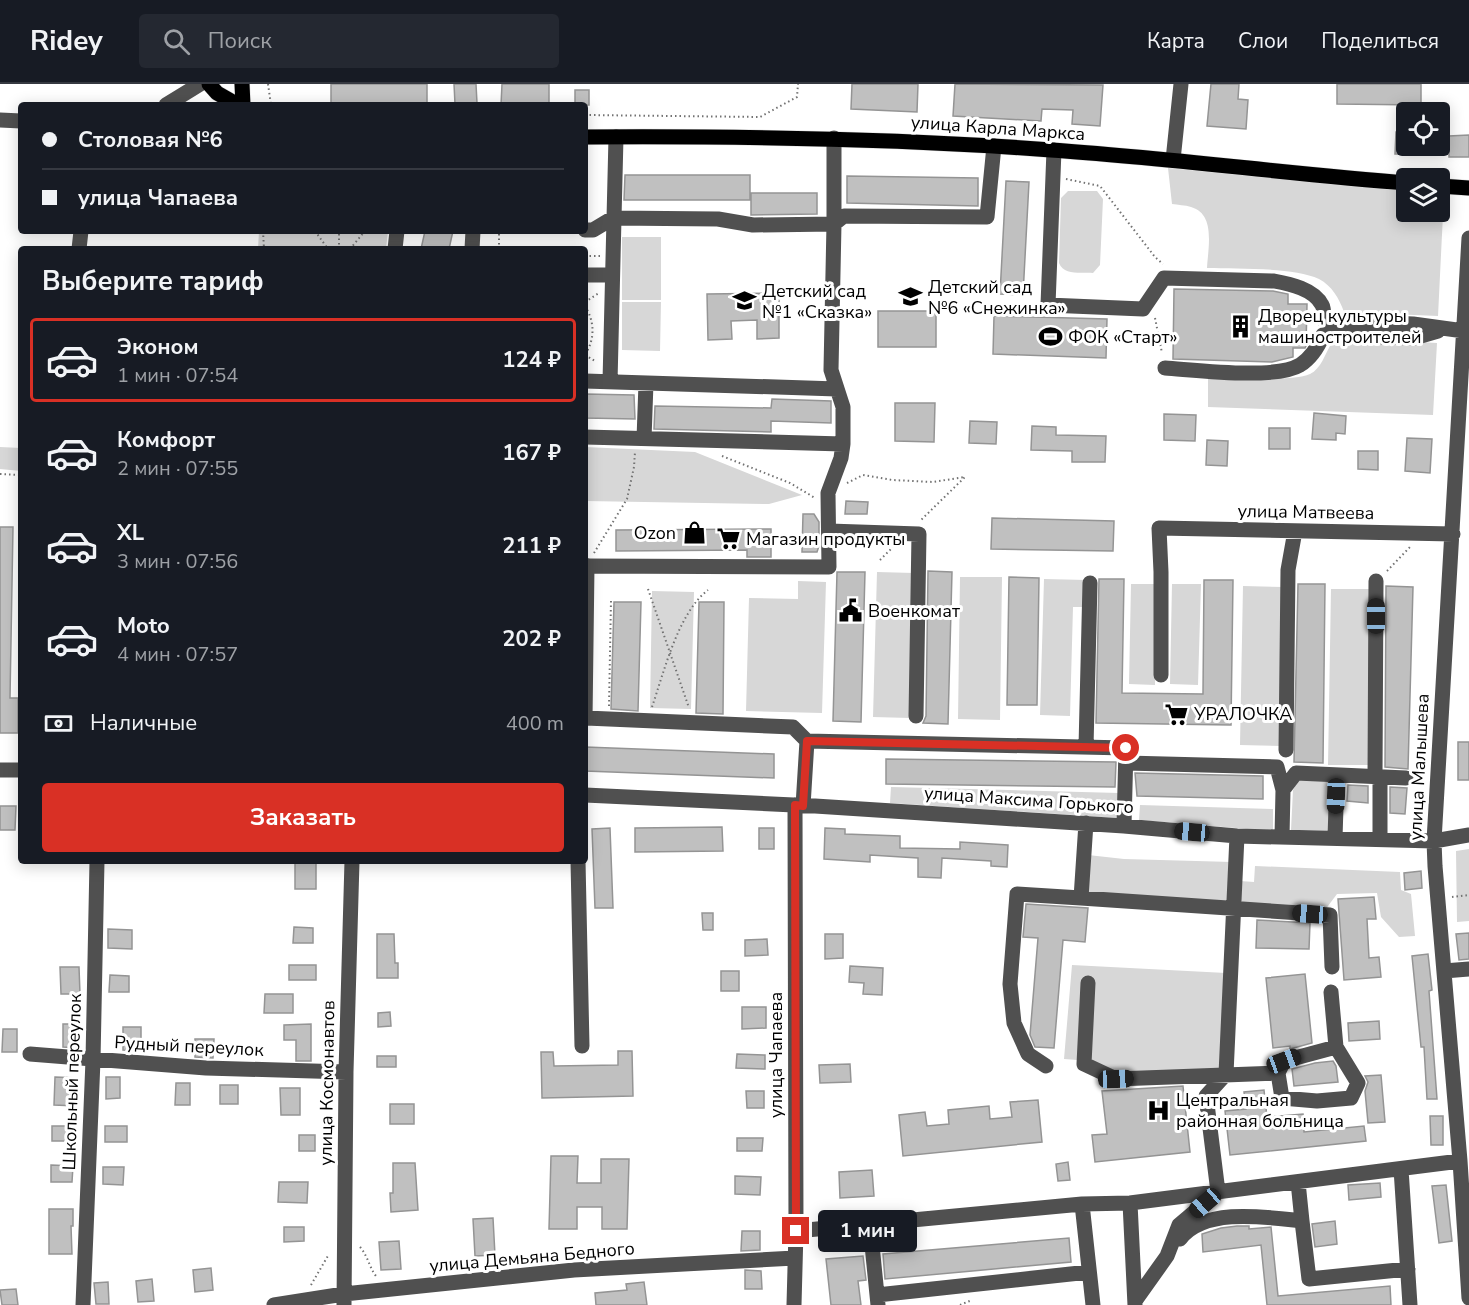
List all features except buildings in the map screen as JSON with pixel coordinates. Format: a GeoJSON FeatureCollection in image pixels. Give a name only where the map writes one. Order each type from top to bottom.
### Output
{"type":"FeatureCollection","features":[{"type":"Feature","properties":{"kind":"main road"},"geometry":{"type":"LineString","coordinates":[[209,84],[233,102]]}},
{"type":"Feature","properties":{"kind":"main road"},"geometry":{"type":"LineString","coordinates":[[242,84],[243,102]]}},
{"type":"Feature","properties":{"kind":"main road","name":"улица Карла Маркса"},"geometry":{"type":"LineString","coordinates":[[588,137],[834,138],[994,146],[1173,160],[1396,182]]}},
{"type":"Feature","properties":{"kind":"main road"},"geometry":{"type":"LineString","coordinates":[[1450,187],[1469,188]]}},
{"type":"Feature","properties":{"kind":"street"},"geometry":{"type":"LineString","coordinates":[[171,102],[200,84]]}},
{"type":"Feature","properties":{"kind":"street"},"geometry":{"type":"LineString","coordinates":[[1173,160],[1180,84]]}},
{"type":"Feature","properties":{"kind":"street"},"geometry":{"type":"LineString","coordinates":[[0,120],[18,122]]}},
{"type":"Feature","properties":{"kind":"street"},"geometry":{"type":"LineString","coordinates":[[610,382],[616,137]]}},
{"type":"Feature","properties":{"kind":"street"},"geometry":{"type":"LineString","coordinates":[[588,566],[829,567],[829,531],[821,495],[841,458],[843,444],[843,407],[831,369],[834,138]]}},
{"type":"Feature","properties":{"kind":"street"},"geometry":{"type":"LineString","coordinates":[[588,230],[593,230],[613,218],[718,219],[753,225],[834,224],[844,216],[987,216],[994,146]]}},
{"type":"Feature","properties":{"kind":"street"},"geometry":{"type":"LineString","coordinates":[[1054,150],[1048,304],[1143,309],[1164,278],[1274,281],[1292,284],[1310,293],[1322,305],[1324,320],[1413,324],[1464,331]]}},
{"type":"Feature","properties":{"kind":"street","name":"улица Малышева"},"geometry":{"type":"LineString","coordinates":[[1469,238],[1434,841],[1469,1298]]}},
{"type":"Feature","properties":{"kind":"street"},"geometry":{"type":"LineString","coordinates":[[588,275],[612,275]]}},
{"type":"Feature","properties":{"kind":"street"},"geometry":{"type":"LineString","coordinates":[[1165,368],[1276,373],[1300,365],[1317,350],[1323,335],[1414,338],[1444,330]]}},
{"type":"Feature","properties":{"kind":"street"},"geometry":{"type":"LineString","coordinates":[[588,381],[837,389]]}},
{"type":"Feature","properties":{"kind":"street"},"geometry":{"type":"LineString","coordinates":[[640,439],[646,383]]}},
{"type":"Feature","properties":{"kind":"street"},"geometry":{"type":"LineString","coordinates":[[588,437],[843,444]]}},
{"type":"Feature","properties":{"kind":"street","name":"улица Матвеева"},"geometry":{"type":"LineString","coordinates":[[1161,675],[1159,528],[1453,534]]}},
{"type":"Feature","properties":{"kind":"street"},"geometry":{"type":"LineString","coordinates":[[829,531],[920,534],[916,716]]}},
{"type":"Feature","properties":{"kind":"street"},"geometry":{"type":"LineString","coordinates":[[1286,750],[1288,570],[1295,531]]}},
{"type":"Feature","properties":{"kind":"street"},"geometry":{"type":"LineString","coordinates":[[1376,581],[1380,839]]}},
{"type":"Feature","properties":{"kind":"street"},"geometry":{"type":"LineString","coordinates":[[1086,747],[1090,583]]}},
{"type":"Feature","properties":{"kind":"street"},"geometry":{"type":"LineString","coordinates":[[588,719],[793,728],[807,741],[1126,748],[1124,826]]}},
{"type":"Feature","properties":{"kind":"street","name":"улица Чапаева"},"geometry":{"type":"LineString","coordinates":[[794,1305],[799,806],[807,741]]}},
{"type":"Feature","properties":{"kind":"street"},"geometry":{"type":"LineString","coordinates":[[1126,763],[1276,767],[1283,790],[1282,837]]}},
{"type":"Feature","properties":{"kind":"street"},"geometry":{"type":"LineString","coordinates":[[0,770],[18,770]]}},
{"type":"Feature","properties":{"kind":"street"},"geometry":{"type":"LineString","coordinates":[[1283,790],[1296,773],[1406,778]]}},
{"type":"Feature","properties":{"kind":"street"},"geometry":{"type":"LineString","coordinates":[[1335,838],[1337,775]]}},
{"type":"Feature","properties":{"kind":"street","name":"улица Максима Горького"},"geometry":{"type":"LineString","coordinates":[[588,795],[1086,823],[1237,836],[1434,841],[1469,835]]}},
{"type":"Feature","properties":{"kind":"street"},"geometry":{"type":"LineString","coordinates":[[1081,898],[1086,823]]}},
{"type":"Feature","properties":{"kind":"street"},"geometry":{"type":"LineString","coordinates":[[1218,1192],[1206,1096],[1226,1074],[1237,836]]}},
{"type":"Feature","properties":{"kind":"street","name":"Школьный переулок"},"geometry":{"type":"LineString","coordinates":[[82,1305],[93,1060],[97,864]]}},
{"type":"Feature","properties":{"kind":"street","name":"улица Космонавтов"},"geometry":{"type":"LineString","coordinates":[[344,1300],[346,1072],[352,864]]}},
{"type":"Feature","properties":{"kind":"street"},"geometry":{"type":"LineString","coordinates":[[578,864],[582,1046]]}},
{"type":"Feature","properties":{"kind":"street"},"geometry":{"type":"LineString","coordinates":[[1046,1066],[1028,1054],[1014,1023],[1010,984],[1017,894],[1330,915],[1332,967]]}},
{"type":"Feature","properties":{"kind":"street"},"geometry":{"type":"LineString","coordinates":[[1444,971],[1469,969]]}},
{"type":"Feature","properties":{"kind":"street"},"geometry":{"type":"LineString","coordinates":[[1088,983],[1084,1064],[1116,1079],[1278,1073]]}},
{"type":"Feature","properties":{"kind":"street"},"geometry":{"type":"LineString","coordinates":[[1331,992],[1336,1047],[1358,1083],[1351,1098],[1317,1101],[1282,1098],[1278,1073],[1284,1061],[1336,1047]]}},
{"type":"Feature","properties":{"kind":"street","name":"Рудный переулок"},"geometry":{"type":"LineString","coordinates":[[30,1054],[206,1068],[346,1072]]}},
{"type":"Feature","properties":{"kind":"street"},"geometry":{"type":"LineString","coordinates":[[796,1231],[1082,1204],[1130,1203],[1460,1161]]}},
{"type":"Feature","properties":{"kind":"street"},"geometry":{"type":"LineString","coordinates":[[1401,1169],[1410,1305]]}},
{"type":"Feature","properties":{"kind":"street"},"geometry":{"type":"LineString","coordinates":[[1298,1182],[1309,1279],[1408,1269]]}},
{"type":"Feature","properties":{"kind":"street"},"geometry":{"type":"LineString","coordinates":[[1167,1256],[1179,1225],[1218,1192]]}},
{"type":"Feature","properties":{"kind":"street"},"geometry":{"type":"LineString","coordinates":[[1130,1203],[1135,1303]]}},
{"type":"Feature","properties":{"kind":"street"},"geometry":{"type":"LineString","coordinates":[[1082,1204],[1093,1305]]}},
{"type":"Feature","properties":{"kind":"street"},"geometry":{"type":"LineString","coordinates":[[1135,1303],[1188,1229],[1209,1220],[1258,1216],[1302,1221]]}},
{"type":"Feature","properties":{"kind":"street"},"geometry":{"type":"LineString","coordinates":[[870,1225],[877,1300],[1089,1272]]}},
{"type":"Feature","properties":{"kind":"street","name":"улица Демьяна Бедного"},"geometry":{"type":"LineString","coordinates":[[274,1305],[300,1301],[344,1300],[574,1270],[795,1258]]}},
{"type":"Feature","properties":{"kind":"path"},"geometry":{"type":"LineString","coordinates":[[268,84],[271,102]]}},
{"type":"Feature","properties":{"kind":"path"},"geometry":{"type":"LineString","coordinates":[[588,115],[760,117],[797,97],[798,84]]}},
{"type":"Feature","properties":{"kind":"path"},"geometry":{"type":"LineString","coordinates":[[1053,166],[1068,181],[1100,186],[1155,257],[1164,264]]}},
{"type":"Feature","properties":{"kind":"path"},"geometry":{"type":"LineString","coordinates":[[352,246],[362,234]]}},
{"type":"Feature","properties":{"kind":"path"},"geometry":{"type":"LineString","coordinates":[[1151,297],[1165,368]]}},
{"type":"Feature","properties":{"kind":"path"},"geometry":{"type":"LineString","coordinates":[[588,314],[594,336],[588,349]]}},
{"type":"Feature","properties":{"kind":"path"},"geometry":{"type":"LineString","coordinates":[[588,563],[627,499],[640,439]]}},
{"type":"Feature","properties":{"kind":"path"},"geometry":{"type":"LineString","coordinates":[[714,453],[753,466],[821,495],[863,475],[892,480],[933,482],[965,477],[880,560]]}},
{"type":"Feature","properties":{"kind":"path"},"geometry":{"type":"LineString","coordinates":[[0,474],[18,475]]}},
{"type":"Feature","properties":{"kind":"path"},"geometry":{"type":"LineString","coordinates":[[1376,581],[1424,534]]}},
{"type":"Feature","properties":{"kind":"path"},"geometry":{"type":"LineString","coordinates":[[648,589],[694,723]]}},
{"type":"Feature","properties":{"kind":"path"},"geometry":{"type":"LineString","coordinates":[[647,721],[680,627],[699,597],[708,590]]}},
{"type":"Feature","properties":{"kind":"path"},"geometry":{"type":"LineString","coordinates":[[611,600],[609,715],[617,720]]}},
{"type":"Feature","properties":{"kind":"path"},"geometry":{"type":"LineString","coordinates":[[345,1239],[354,1242],[365,1253],[371,1269],[380,1280]]}},
{"type":"Feature","properties":{"kind":"path"},"geometry":{"type":"LineString","coordinates":[[300,1301],[331,1251]]}},
{"type":"Feature","properties":{"kind":"shaded area"},"geometry":{"type":"Polygon","coordinates":[[[1168,168],[1396,190],[1396,222],[1443,222],[1438,316],[1344,312],[1331,289],[1324,282],[1308,275],[1264,269],[1207,268],[1209,233],[1204,217],[1199,211],[1189,206],[1172,204],[1168,168]]]}},
{"type":"Feature","properties":{"kind":"shaded area"},"geometry":{"type":"Polygon","coordinates":[[[1068,191],[1097,191],[1103,199],[1100,265],[1093,273],[1069,272],[1059,263],[1061,198],[1068,191]]]}},
{"type":"Feature","properties":{"kind":"shaded area"},"geometry":{"type":"Polygon","coordinates":[[[259,234],[388,234],[386,246],[258,246],[259,234]]]}},
{"type":"Feature","properties":{"kind":"shaded area"},"geometry":{"type":"Polygon","coordinates":[[[622,237],[661,237],[661,300],[622,300],[622,237]]]}},
{"type":"Feature","properties":{"kind":"shaded area"},"geometry":{"type":"Polygon","coordinates":[[[622,302],[661,302],[660,351],[622,350],[622,302]]]}},
{"type":"Feature","properties":{"kind":"shaded area"},"geometry":{"type":"Polygon","coordinates":[[[1350,338],[1437,343],[1433,415],[1208,407],[1208,375],[1275,379],[1300,377],[1317,369],[1331,344],[1350,338]]]}},
{"type":"Feature","properties":{"kind":"shaded area"},"geometry":{"type":"Polygon","coordinates":[[[0,447],[18,448],[18,471],[0,469],[0,447]]]}},
{"type":"Feature","properties":{"kind":"shaded area"},"geometry":{"type":"Polygon","coordinates":[[[588,447],[695,452],[802,495],[769,504],[588,501],[588,447]]]}},
{"type":"Feature","properties":{"kind":"shaded area"},"geometry":{"type":"Polygon","coordinates":[[[877,572],[914,573],[910,718],[873,717],[877,572]]]}},
{"type":"Feature","properties":{"kind":"shaded area"},"geometry":{"type":"Polygon","coordinates":[[[960,577],[1002,577],[1000,720],[958,719],[960,577]]]}},
{"type":"Feature","properties":{"kind":"shaded area"},"geometry":{"type":"Polygon","coordinates":[[[1044,579],[1086,580],[1085,607],[1073,607],[1070,716],[1040,715],[1044,579]]]}},
{"type":"Feature","properties":{"kind":"shaded area"},"geometry":{"type":"Polygon","coordinates":[[[798,581],[826,582],[822,713],[746,711],[749,598],[798,599],[798,581]]]}},
{"type":"Feature","properties":{"kind":"shaded area"},"geometry":{"type":"Polygon","coordinates":[[[1131,584],[1156,584],[1155,685],[1129,684],[1131,584]]]}},
{"type":"Feature","properties":{"kind":"shaded area"},"geometry":{"type":"Polygon","coordinates":[[[1172,584],[1201,584],[1198,685],[1170,684],[1172,584]]]}},
{"type":"Feature","properties":{"kind":"shaded area"},"geometry":{"type":"Polygon","coordinates":[[[1243,586],[1284,587],[1282,746],[1240,745],[1243,586]]]}},
{"type":"Feature","properties":{"kind":"shaded area"},"geometry":{"type":"Polygon","coordinates":[[[1331,589],[1371,589],[1368,765],[1328,765],[1331,589]]]}},
{"type":"Feature","properties":{"kind":"shaded area"},"geometry":{"type":"Polygon","coordinates":[[[652,591],[694,592],[691,709],[650,708],[652,591]]]}},
{"type":"Feature","properties":{"kind":"shaded area"},"geometry":{"type":"Polygon","coordinates":[[[1299,779],[1334,780],[1332,831],[1291,830],[1293,790],[1299,779]]]}},
{"type":"Feature","properties":{"kind":"shaded area"},"geometry":{"type":"Polygon","coordinates":[[[891,787],[1119,793],[1117,818],[890,803],[891,787]]]}},
{"type":"Feature","properties":{"kind":"shaded area"},"geometry":{"type":"Polygon","coordinates":[[[1140,805],[1273,809],[1273,831],[1139,820],[1140,805]]]}},
{"type":"Feature","properties":{"kind":"shaded area"},"geometry":{"type":"Polygon","coordinates":[[[1469,849],[1469,921],[1457,922],[1456,851],[1469,849]]]}},
{"type":"Feature","properties":{"kind":"shaded area"},"geometry":{"type":"Polygon","coordinates":[[[1088,855],[1124,859],[1232,862],[1230,904],[1085,895],[1088,855]]]}},
{"type":"Feature","properties":{"kind":"shaded area"},"geometry":{"type":"Polygon","coordinates":[[[1255,866],[1400,872],[1401,890],[1411,894],[1415,936],[1399,937],[1381,917],[1377,893],[1337,894],[1325,910],[1245,905],[1239,898],[1240,881],[1254,882],[1255,866]]]}},
{"type":"Feature","properties":{"kind":"shaded area"},"geometry":{"type":"Polygon","coordinates":[[[1072,965],[1226,973],[1222,1070],[1120,1076],[1091,1061],[1064,1059],[1072,965]]]}},
{"type":"Feature","properties":{"kind":"place","name":"Детский сад №6 «Снежинка»"},"geometry":{"type":"Point","coordinates":[910,297]}},
{"type":"Feature","properties":{"kind":"place","name":"Детский сад №1 «Сказка»"},"geometry":{"type":"Point","coordinates":[744,301]}},
{"type":"Feature","properties":{"kind":"place","name":"Дворец культуры машиностроителей"},"geometry":{"type":"Point","coordinates":[1240,326]}},
{"type":"Feature","properties":{"kind":"place","name":"ФОК «Старт»"},"geometry":{"type":"Point","coordinates":[1050,337]}},
{"type":"Feature","properties":{"kind":"place","name":"Ozon"},"geometry":{"type":"Point","coordinates":[694,533]}},
{"type":"Feature","properties":{"kind":"place","name":"Магазин продукты"},"geometry":{"type":"Point","coordinates":[728,539]}},
{"type":"Feature","properties":{"kind":"place","name":"Военкомат"},"geometry":{"type":"Point","coordinates":[850,611]}},
{"type":"Feature","properties":{"kind":"place","name":"УРАЛОЧКА"},"geometry":{"type":"Point","coordinates":[1176,714]}},
{"type":"Feature","properties":{"kind":"place","name":"Центральная районная больница"},"geometry":{"type":"Point","coordinates":[1158,1110]}},
{"type":"Feature","properties":{"kind":"route"},"geometry":{"type":"LineString","coordinates":[[796,1231],[795,805],[803,806],[807,741],[1126,748]]}}]}
